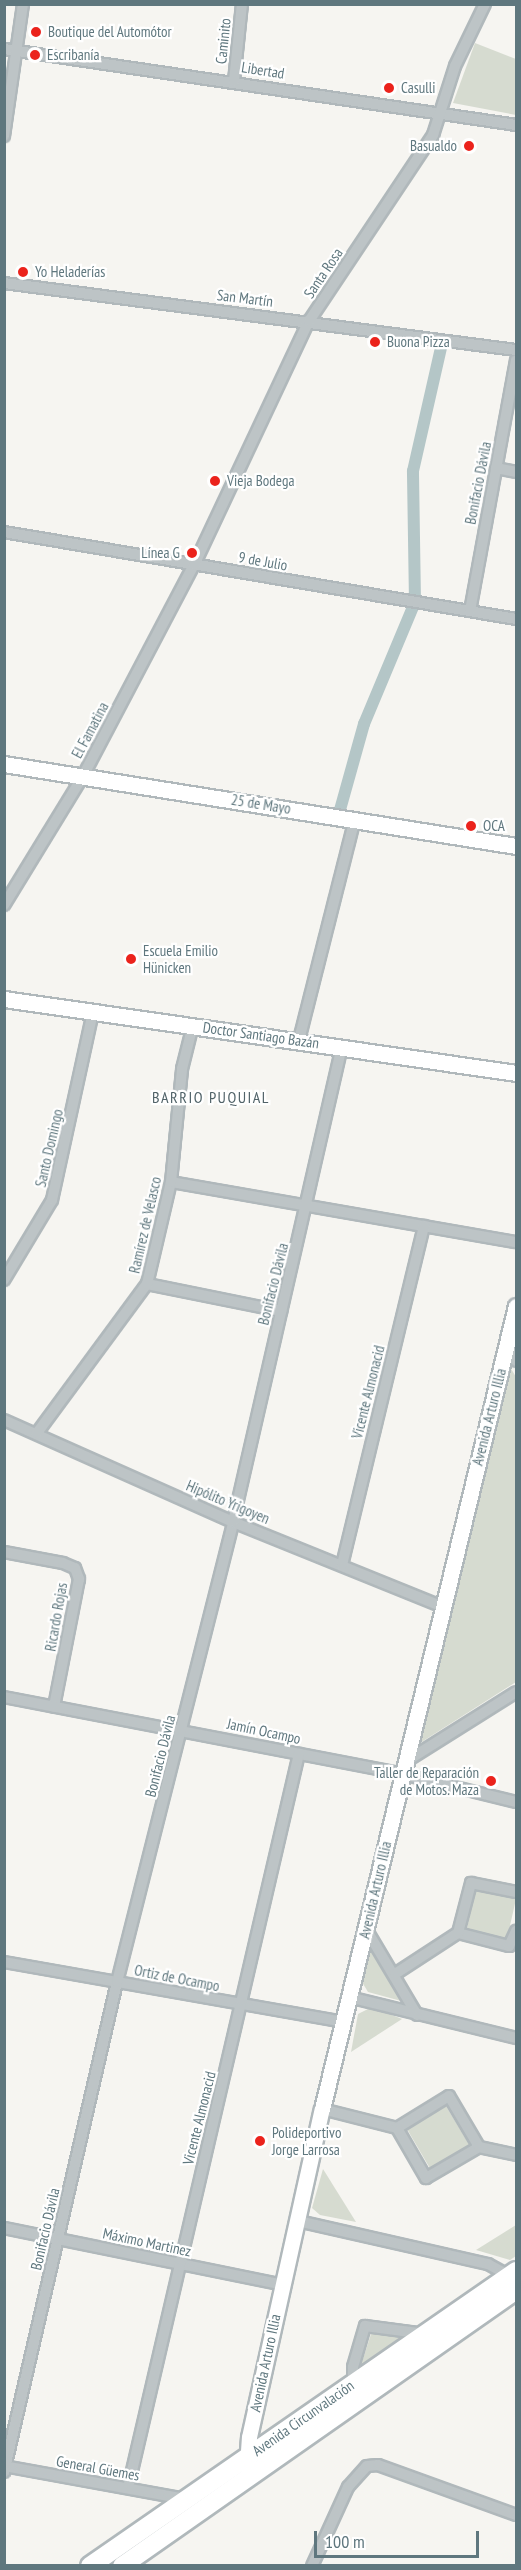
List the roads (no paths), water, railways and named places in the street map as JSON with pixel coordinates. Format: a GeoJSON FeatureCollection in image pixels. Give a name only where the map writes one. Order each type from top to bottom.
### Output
{"type":"FeatureCollection","features":[{"type":"Feature","properties":{"kind":"main road","name":"25 de Mayo"},"geometry":{"type":"LineString","coordinates":[[4,764],[516,846]]}},
{"type":"Feature","properties":{"kind":"main road","name":"Doctor Santiago Bazán"},"geometry":{"type":"LineString","coordinates":[[4,999],[516,1073]]}},
{"type":"Feature","properties":{"kind":"main road","name":"Avenida Arturo Illia"},"geometry":{"type":"LineString","coordinates":[[247,2467],[282,2285],[322,2109],[441,1606],[507,1345],[514,1330],[516,1306]]}},
{"type":"Feature","properties":{"kind":"main road","name":"Avenida Circunvalación"},"geometry":{"type":"LineString","coordinates":[[122,2565],[353,2384],[425,2334],[514,2279]]}},
{"type":"Feature","properties":{"kind":"main road","name":"Avenida Circunvalación"},"geometry":{"type":"LineString","coordinates":[[90,2565],[186,2499],[247,2467],[514,2279]]}},
{"type":"Feature","properties":{"kind":"street"},"geometry":{"type":"LineString","coordinates":[[4,136],[23,4]]}},
{"type":"Feature","properties":{"kind":"street","name":"Caminito"},"geometry":{"type":"LineString","coordinates":[[234,81],[242,4]]}},
{"type":"Feature","properties":{"kind":"street","name":"Santa Rosa"},"geometry":{"type":"LineString","coordinates":[[194,565],[309,321],[429,142],[472,25],[485,4]]}},
{"type":"Feature","properties":{"kind":"street","name":"Libertad"},"geometry":{"type":"LineString","coordinates":[[4,49],[234,81],[440,112],[516,126]]}},
{"type":"Feature","properties":{"kind":"street","name":"San Martín"},"geometry":{"type":"LineString","coordinates":[[4,283],[309,321],[516,350]]}},
{"type":"Feature","properties":{"kind":"street","name":"Bonifacio Dávila"},"geometry":{"type":"LineString","coordinates":[[470,611],[516,360]]}},
{"type":"Feature","properties":{"kind":"street"},"geometry":{"type":"LineString","coordinates":[[496,468],[516,472]]}},
{"type":"Feature","properties":{"kind":"street","name":"9 de Julio"},"geometry":{"type":"LineString","coordinates":[[4,532],[516,619]]}},
{"type":"Feature","properties":{"kind":"street","name":"El Famatina"},"geometry":{"type":"LineString","coordinates":[[4,905],[83,776],[194,565]]}},
{"type":"Feature","properties":{"kind":"street"},"geometry":{"type":"LineString","coordinates":[[299,1040],[355,819]]}},
{"type":"Feature","properties":{"kind":"street","name":"Santo Domingo"},"geometry":{"type":"LineString","coordinates":[[4,1280],[52,1200],[93,1012]]}},
{"type":"Feature","properties":{"kind":"street","name":"Ramírez de Velasco"},"geometry":{"type":"LineString","coordinates":[[37,1433],[147,1284],[171,1182],[182,1069],[193,1025]]}},
{"type":"Feature","properties":{"kind":"street","name":"Bonifacio Dávila"},"geometry":{"type":"LineString","coordinates":[[5,2468],[117,1982],[183,1730],[281,1311],[308,1206],[342,1047]]}},
{"type":"Feature","properties":{"kind":"street"},"geometry":{"type":"LineString","coordinates":[[171,1182],[516,1242]]}},
{"type":"Feature","properties":{"kind":"street","name":"Vicente Almonacid"},"geometry":{"type":"LineString","coordinates":[[342,1565],[424,1226]]}},
{"type":"Feature","properties":{"kind":"street"},"geometry":{"type":"LineString","coordinates":[[147,1284],[281,1311]]}},
{"type":"Feature","properties":{"kind":"street"},"geometry":{"type":"LineString","coordinates":[[507,1345],[516,1361]]}},
{"type":"Feature","properties":{"kind":"street","name":"Hipólito Yrigoyen"},"geometry":{"type":"LineString","coordinates":[[4,1420],[233,1522],[441,1606]]}},
{"type":"Feature","properties":{"kind":"street","name":"Ricardo Rojas"},"geometry":{"type":"LineString","coordinates":[[4,1552],[63,1563],[75,1568],[79,1579],[54,1707]]}},
{"type":"Feature","properties":{"kind":"street"},"geometry":{"type":"LineString","coordinates":[[403,1768],[516,1692]]}},
{"type":"Feature","properties":{"kind":"street","name":"Jamín Ocampo"},"geometry":{"type":"LineString","coordinates":[[5,1700],[183,1730],[299,1754],[403,1768],[516,1802]]}},
{"type":"Feature","properties":{"kind":"street","name":"Vicente Almonacid"},"geometry":{"type":"LineString","coordinates":[[128,2488],[178,2264],[242,2006],[299,1754]]}},
{"type":"Feature","properties":{"kind":"street"},"geometry":{"type":"LineString","coordinates":[[394,1974],[458,1933],[471,1883],[516,1892]]}},
{"type":"Feature","properties":{"kind":"street"},"geometry":{"type":"LineString","coordinates":[[366,1929],[417,2014]]}},
{"type":"Feature","properties":{"kind":"street"},"geometry":{"type":"LineString","coordinates":[[458,1933],[509,1946],[516,1931]]}},
{"type":"Feature","properties":{"kind":"street","name":"Ortiz de Ocampo"},"geometry":{"type":"LineString","coordinates":[[4,1962],[242,2006],[343,2022]]}},
{"type":"Feature","properties":{"kind":"street"},"geometry":{"type":"LineString","coordinates":[[349,1997],[516,2038]]}},
{"type":"Feature","properties":{"kind":"street"},"geometry":{"type":"LineString","coordinates":[[397,2128],[449,2096],[479,2147]]}},
{"type":"Feature","properties":{"kind":"street"},"geometry":{"type":"LineString","coordinates":[[322,2109],[397,2128],[426,2178],[479,2147],[516,2155]]}},
{"type":"Feature","properties":{"kind":"street"},"geometry":{"type":"LineString","coordinates":[[298,2221],[488,2264],[514,2279]]}},
{"type":"Feature","properties":{"kind":"street","name":"Máximo Martinez"},"geometry":{"type":"LineString","coordinates":[[4,2228],[282,2285]]}},
{"type":"Feature","properties":{"kind":"street"},"geometry":{"type":"LineString","coordinates":[[353,2384],[353,2367],[365,2326],[425,2334]]}},
{"type":"Feature","properties":{"kind":"street"},"geometry":{"type":"LineString","coordinates":[[312,2565],[348,2487],[367,2466],[378,2465],[516,2515]]}},
{"type":"Feature","properties":{"kind":"street","name":"General Güemes"},"geometry":{"type":"LineString","coordinates":[[5,2468],[186,2499]]}},
{"type":"Feature","properties":{"kind":"waterway"},"geometry":{"type":"LineString","coordinates":[[338,817],[364,724],[415,602],[413,471],[443,339]]}},
{"type":"Feature","properties":{"kind":"place","name":"Boutique del Automótor"},"geometry":{"type":"Point","coordinates":[36,32]}},
{"type":"Feature","properties":{"kind":"place","name":"Escribanía"},"geometry":{"type":"Point","coordinates":[35,55]}},
{"type":"Feature","properties":{"kind":"place","name":"Casulli"},"geometry":{"type":"Point","coordinates":[389,88]}},
{"type":"Feature","properties":{"kind":"place","name":"Basualdo"},"geometry":{"type":"Point","coordinates":[469,146]}},
{"type":"Feature","properties":{"kind":"place","name":"Yo Heladerías"},"geometry":{"type":"Point","coordinates":[23,272]}},
{"type":"Feature","properties":{"kind":"place","name":"Buona Pizza"},"geometry":{"type":"Point","coordinates":[375,342]}},
{"type":"Feature","properties":{"kind":"place","name":"Vieja Bodega"},"geometry":{"type":"Point","coordinates":[215,481]}},
{"type":"Feature","properties":{"kind":"place","name":"Línea G"},"geometry":{"type":"Point","coordinates":[192,553]}},
{"type":"Feature","properties":{"kind":"place","name":"OCA"},"geometry":{"type":"Point","coordinates":[471,826]}},
{"type":"Feature","properties":{"kind":"place","name":"Escuela Emilio Hünicken"},"geometry":{"type":"Point","coordinates":[131,959]}},
{"type":"Feature","properties":{"kind":"place","name":"Taller de Reparación de Motos. Maza"},"geometry":{"type":"Point","coordinates":[491,1781]}},
{"type":"Feature","properties":{"kind":"place","name":"Polideportivo Jorge Larrosa"},"geometry":{"type":"Point","coordinates":[260,2141]}},
{"type":"Feature","properties":{"kind":"district","name":"BARRIO PUQUIAL"},"geometry":{"type":"Point","coordinates":[211,1097]}}]}
